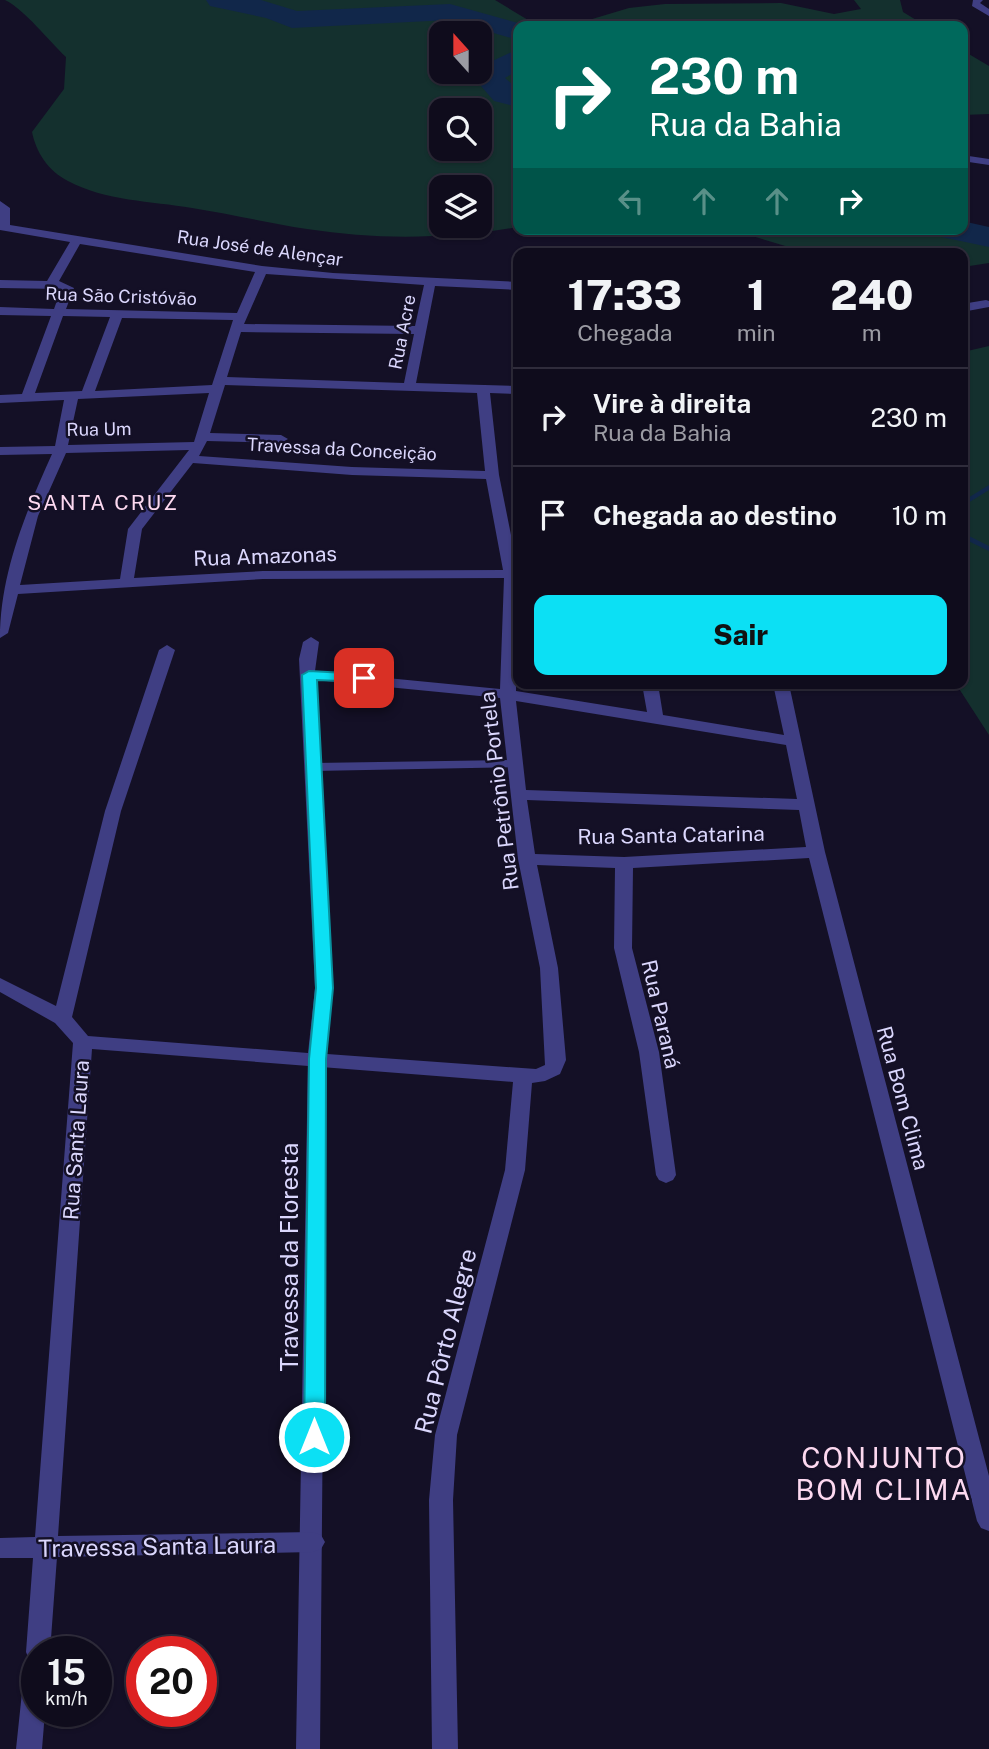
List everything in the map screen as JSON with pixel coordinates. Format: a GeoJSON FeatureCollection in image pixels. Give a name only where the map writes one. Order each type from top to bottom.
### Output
{"type":"FeatureCollection","features":[{"type":"Feature","properties":{"kind":"street"},"geometry":{"type":"LineString","coordinates":[[978,0],[975,4],[989,13]]}},
{"type":"Feature","properties":{"kind":"street"},"geometry":{"type":"LineString","coordinates":[[968,159],[989,162]]}},
{"type":"Feature","properties":{"kind":"street"},"geometry":{"type":"LineString","coordinates":[[0,204],[5,208],[2,227]]}},
{"type":"Feature","properties":{"kind":"street","name":"Rua José de Alençar"},"geometry":{"type":"LineString","coordinates":[[2,227],[262,270],[430,283],[513,286]]}},
{"type":"Feature","properties":{"kind":"street"},"geometry":{"type":"LineString","coordinates":[[51,285],[77,239]]}},
{"type":"Feature","properties":{"kind":"street"},"geometry":{"type":"LineString","coordinates":[[126,584],[135,529],[201,441],[238,323],[262,270]]}},
{"type":"Feature","properties":{"kind":"street","name":"Rua Acre"},"geometry":{"type":"LineString","coordinates":[[409,388],[430,283]]}},
{"type":"Feature","properties":{"kind":"street"},"geometry":{"type":"LineString","coordinates":[[0,284],[68,288],[27,397]]}},
{"type":"Feature","properties":{"kind":"street"},"geometry":{"type":"LineString","coordinates":[[968,306],[988,304]]}},
{"type":"Feature","properties":{"kind":"street","name":"Rua São Cristóvão"},"geometry":{"type":"LineString","coordinates":[[0,311],[118,313],[238,323],[419,330]]}},
{"type":"Feature","properties":{"kind":"street"},"geometry":{"type":"LineString","coordinates":[[0,633],[14,590],[31,516],[61,449],[79,394],[118,313]]}},
{"type":"Feature","properties":{"kind":"street"},"geometry":{"type":"LineString","coordinates":[[0,398],[218,385],[513,390]]}},
{"type":"Feature","properties":{"kind":"street","name":"Rua Petrônio Portela"},"geometry":{"type":"LineString","coordinates":[[483,391],[492,475],[513,570]]}},
{"type":"Feature","properties":{"kind":"street","name":"Rua Um"},"geometry":{"type":"LineString","coordinates":[[0,451],[281,439]]}},
{"type":"Feature","properties":{"kind":"street","name":"Travessa da Conceição"},"geometry":{"type":"LineString","coordinates":[[190,459],[379,472],[492,475]]}},
{"type":"Feature","properties":{"kind":"street","name":"Rua Amazonas"},"geometry":{"type":"LineString","coordinates":[[14,590],[263,575],[513,574]]}},
{"type":"Feature","properties":{"kind":"street","name":"Rua Petrônio Portela"},"geometry":{"type":"LineString","coordinates":[[513,594],[508,695],[514,764],[527,859],[549,968],[556,1060],[547,1075],[523,1075]]}},
{"type":"Feature","properties":{"kind":"street","name":"Travessa da Floresta"},"geometry":{"type":"LineString","coordinates":[[311,642],[307,659],[324,988],[317,1059]]}},
{"type":"Feature","properties":{"kind":"street"},"geometry":{"type":"LineString","coordinates":[[1,982],[62,1018],[113,811],[167,650]]}},
{"type":"Feature","properties":{"kind":"street"},"geometry":{"type":"LineString","coordinates":[[309,675],[375,679],[508,695],[795,742]]}},
{"type":"Feature","properties":{"kind":"street"},"geometry":{"type":"LineString","coordinates":[[651,689],[656,719]]}},
{"type":"Feature","properties":{"kind":"street","name":"Rua Bom Clima"},"geometry":{"type":"LineString","coordinates":[[782,689],[816,852],[989,1521]]}},
{"type":"Feature","properties":{"kind":"street"},"geometry":{"type":"LineString","coordinates":[[519,795],[807,804]]}},
{"type":"Feature","properties":{"kind":"street","name":"Rua Santa Catarina"},"geometry":{"type":"LineString","coordinates":[[527,859],[624,863],[816,852]]}},
{"type":"Feature","properties":{"kind":"street","name":"Rua Paraná"},"geometry":{"type":"LineString","coordinates":[[624,863],[623,947],[626,972],[649,1052],[666,1175]]}},
{"type":"Feature","properties":{"kind":"street","name":"Rua Santa Laura"},"geometry":{"type":"LineString","coordinates":[[39,1636],[83,1042],[62,1018]]}},
{"type":"Feature","properties":{"kind":"street"},"geometry":{"type":"LineString","coordinates":[[83,1042],[523,1075]]}},
{"type":"Feature","properties":{"kind":"street","name":"Rua Pôrto Alegre"},"geometry":{"type":"LineString","coordinates":[[445,1749],[441,1500],[446,1435],[515,1170],[523,1075]]}},
{"type":"Feature","properties":{"kind":"street","name":"Travessa Santa Laura"},"geometry":{"type":"LineString","coordinates":[[0,1548],[47,1550],[313,1542]]}},
{"type":"Feature","properties":{"kind":"street"},"geometry":{"type":"LineString","coordinates":[[29,1749],[31,1727]]}},
{"type":"Feature","properties":{"kind":"lane"},"geometry":{"type":"LineString","coordinates":[[314,767],[514,764]]}},
{"type":"Feature","properties":{"kind":"lane","name":"Travessa da Floresta"},"geometry":{"type":"LineString","coordinates":[[308,1749],[313,1542],[317,1059]]}},
{"type":"Feature","properties":{"kind":"green space"},"geometry":{"type":"Polygon","coordinates":[[[5,0],[495,0],[528,20],[534,21],[513,21],[513,228],[492,230],[492,175],[429,175],[429,236],[412,237],[333,233],[129,199],[82,188],[54,172],[36,147],[32,132],[64,89],[66,57],[28,18],[5,0]]]}},
{"type":"Feature","properties":{"kind":"green space"},"geometry":{"type":"Polygon","coordinates":[[[854,0],[900,0],[903,12],[918,21],[586,21],[629,8],[665,4],[781,3],[834,14],[861,9],[854,0]]]}},
{"type":"Feature","properties":{"kind":"green space"},"geometry":{"type":"Polygon","coordinates":[[[968,54],[989,66],[989,114],[968,115],[968,54]]]}},
{"type":"Feature","properties":{"kind":"green space"},"geometry":{"type":"Polygon","coordinates":[[[968,227],[989,232],[989,263],[968,266],[968,248],[792,248],[749,235],[968,235],[968,227]]]}},
{"type":"Feature","properties":{"kind":"green space"},"geometry":{"type":"Polygon","coordinates":[[[989,346],[989,735],[959,689],[968,689],[968,351],[989,346]]]}},
{"type":"Feature","properties":{"kind":"waterway"},"geometry":{"type":"LineString","coordinates":[[220,0],[274,11],[292,20],[450,12],[513,30]]}},
{"type":"Feature","properties":{"kind":"waterway"},"geometry":{"type":"LineString","coordinates":[[513,61],[496,70],[489,78],[505,95],[513,97]]}},
{"type":"Feature","properties":{"kind":"waterway"},"geometry":{"type":"LineString","coordinates":[[968,233],[989,237]]}},
{"type":"Feature","properties":{"kind":"waterway"},"geometry":{"type":"LineString","coordinates":[[968,500],[989,487]]}},
{"type":"Feature","properties":{"kind":"waterway"},"geometry":{"type":"LineString","coordinates":[[968,538],[989,549]]}},
{"type":"Feature","properties":{"kind":"district","name":"SANTA CRUZ"},"geometry":{"type":"Point","coordinates":[103,502]}},
{"type":"Feature","properties":{"kind":"district","name":"CONJUNTO BOM CLIMA"},"geometry":{"type":"Point","coordinates":[884,1473]}},
{"type":"Feature","properties":{"kind":"route"},"geometry":{"type":"LineString","coordinates":[[314,1437],[317,1059],[324,988],[309,675],[364,678]]}}]}
